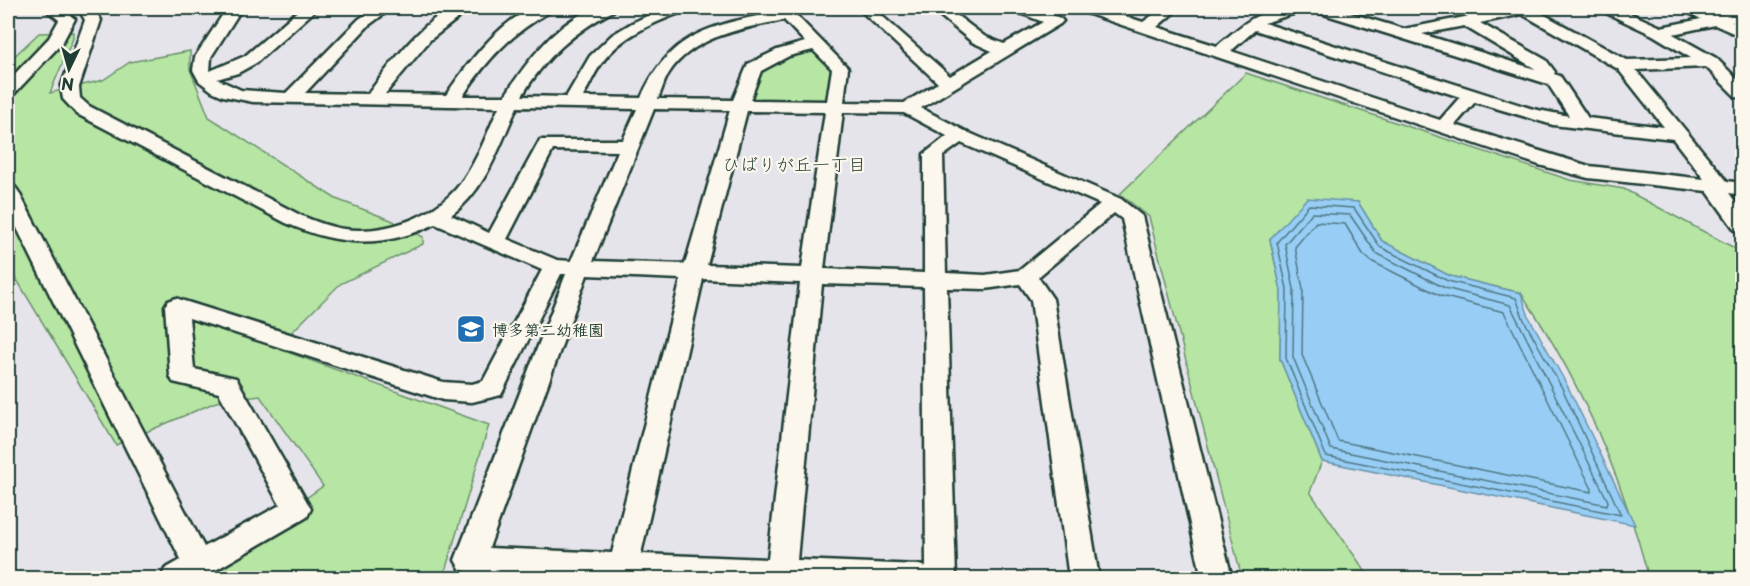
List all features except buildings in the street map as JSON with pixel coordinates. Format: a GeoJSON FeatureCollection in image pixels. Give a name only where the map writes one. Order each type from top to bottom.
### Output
{"type":"FeatureCollection","features":[{"type":"Feature","properties":{"kind":"street"},"geometry":{"type":"LineString","coordinates":[[8,90],[56,40],[67,19],[51,8]]}},
{"type":"Feature","properties":{"kind":"street"},"geometry":{"type":"LineString","coordinates":[[81,8],[87,10],[93,20],[70,87],[72,99],[83,110],[293,219],[325,233],[356,237],[388,233],[415,225],[436,216],[459,198],[475,175],[510,102],[543,55],[565,33],[608,8]]}},
{"type":"Feature","properties":{"kind":"street"},"geometry":{"type":"LineString","coordinates":[[234,8],[203,57],[201,70],[218,89],[234,94],[291,98],[908,108],[960,136],[1114,202],[1132,216],[1217,579]]}},
{"type":"Feature","properties":{"kind":"street"},"geometry":{"type":"LineString","coordinates":[[205,77],[247,61],[288,23],[310,8]]}},
{"type":"Feature","properties":{"kind":"street"},"geometry":{"type":"LineString","coordinates":[[291,98],[364,22],[385,8]]}},
{"type":"Feature","properties":{"kind":"street"},"geometry":{"type":"LineString","coordinates":[[373,99],[411,48],[437,25],[464,8]]}},
{"type":"Feature","properties":{"kind":"street"},"geometry":{"type":"LineString","coordinates":[[515,8],[540,10]]}},
{"type":"Feature","properties":{"kind":"street"},"geometry":{"type":"LineString","coordinates":[[571,103],[599,55],[625,34],[657,15],[680,8]]}},
{"type":"Feature","properties":{"kind":"street"},"geometry":{"type":"LineString","coordinates":[[865,8],[944,80],[952,83]]}},
{"type":"Feature","properties":{"kind":"street"},"geometry":{"type":"LineString","coordinates":[[938,8],[978,39],[1005,51]]}},
{"type":"Feature","properties":{"kind":"street"},"geometry":{"type":"LineString","coordinates":[[908,108],[1055,21],[1020,8]]}},
{"type":"Feature","properties":{"kind":"street"},"geometry":{"type":"LineString","coordinates":[[1085,8],[1546,161],[1588,172],[1743,189]]}},
{"type":"Feature","properties":{"kind":"street"},"geometry":{"type":"LineString","coordinates":[[1145,28],[1172,8]]}},
{"type":"Feature","properties":{"kind":"street"},"geometry":{"type":"LineString","coordinates":[[1218,54],[1251,24],[1270,14],[1297,8]]}},
{"type":"Feature","properties":{"kind":"street"},"geometry":{"type":"LineString","coordinates":[[1319,8],[1554,80]]}},
{"type":"Feature","properties":{"kind":"street"},"geometry":{"type":"LineString","coordinates":[[1404,33],[1523,8],[1624,65],[1681,134],[1743,225]]}},
{"type":"Feature","properties":{"kind":"street"},"geometry":{"type":"LineString","coordinates":[[1607,8],[1659,32],[1710,62],[1743,93]]}},
{"type":"Feature","properties":{"kind":"street"},"geometry":{"type":"LineString","coordinates":[[1690,8],[1743,32]]}},
{"type":"Feature","properties":{"kind":"street"},"geometry":{"type":"LineString","coordinates":[[450,101],[494,43],[512,27],[540,10]]}},
{"type":"Feature","properties":{"kind":"street"},"geometry":{"type":"LineString","coordinates":[[781,573],[812,277],[840,68],[784,11],[708,34],[690,44],[666,64],[579,268],[470,560],[919,579]]}},
{"type":"Feature","properties":{"kind":"street"},"geometry":{"type":"LineString","coordinates":[[1659,32],[1743,15]]}},
{"type":"Feature","properties":{"kind":"street"},"geometry":{"type":"LineString","coordinates":[[1466,21],[1540,64],[1554,80],[1583,124]]}},
{"type":"Feature","properties":{"kind":"street"},"geometry":{"type":"LineString","coordinates":[[1251,24],[1544,118],[1681,134]]}},
{"type":"Feature","properties":{"kind":"street"},"geometry":{"type":"LineString","coordinates":[[623,566],[694,272],[739,106],[754,68],[783,52],[816,44]]}},
{"type":"Feature","properties":{"kind":"street"},"geometry":{"type":"LineString","coordinates":[[1624,65],[1710,62]]}},
{"type":"Feature","properties":{"kind":"street"},"geometry":{"type":"LineString","coordinates":[[1443,128],[1472,96]]}},
{"type":"Feature","properties":{"kind":"street"},"geometry":{"type":"LineString","coordinates":[[941,579],[933,154],[960,136]]}},
{"type":"Feature","properties":{"kind":"street"},"geometry":{"type":"LineString","coordinates":[[495,242],[547,144],[630,146]]}},
{"type":"Feature","properties":{"kind":"street"},"geometry":{"type":"LineString","coordinates":[[8,191],[187,571],[297,510],[227,385],[182,376],[176,306],[443,392],[472,393],[492,388],[554,267]]}},
{"type":"Feature","properties":{"kind":"street"},"geometry":{"type":"LineString","coordinates":[[436,216],[460,230],[554,267],[986,282],[1026,276],[1056,254],[1114,202]]}},
{"type":"Feature","properties":{"kind":"street"},"geometry":{"type":"LineString","coordinates":[[1026,276],[1042,299],[1084,579]]}},
{"type":"Feature","properties":{"kind":"green space"},"geometry":{"type":"Polygon","coordinates":[[[73,32],[73,38],[50,93],[103,80],[130,62],[190,51],[190,69],[209,117],[336,199],[391,220],[423,237],[423,244],[340,284],[276,348],[489,425],[443,578],[207,578],[205,570],[323,486],[260,396],[216,402],[116,445],[8,265],[8,62],[39,33],[73,32]]]}},
{"type":"Feature","properties":{"kind":"green space"},"geometry":{"type":"Polygon","coordinates":[[[809,49],[816,50],[831,66],[827,105],[748,103],[757,75],[767,65],[809,49]]]}},
{"type":"Feature","properties":{"kind":"green space"},"geometry":{"type":"Polygon","coordinates":[[[1246,73],[1570,180],[1624,189],[1742,252],[1742,578],[1649,578],[1626,503],[1597,430],[1562,360],[1521,293],[1450,276],[1382,241],[1358,202],[1270,240],[1281,290],[1280,359],[1322,461],[1310,492],[1370,578],[1242,578],[1149,217],[1120,194],[1246,73]]]}},
{"type":"Feature","properties":{"kind":"water"},"geometry":{"type":"Polygon","coordinates":[[[1307,198],[1358,202],[1382,241],[1450,276],[1521,293],[1529,317],[1567,385],[1635,525],[1322,461],[1280,359],[1281,290],[1270,239],[1307,198]]]}},
{"type":"Feature","properties":{"kind":"place","name":"博多第二幼稚園"},"geometry":{"type":"Point","coordinates":[471,329]}},
{"type":"Feature","properties":{"kind":"district","name":"ひばりが丘一丁目"},"geometry":{"type":"Point","coordinates":[794,163]}}]}
